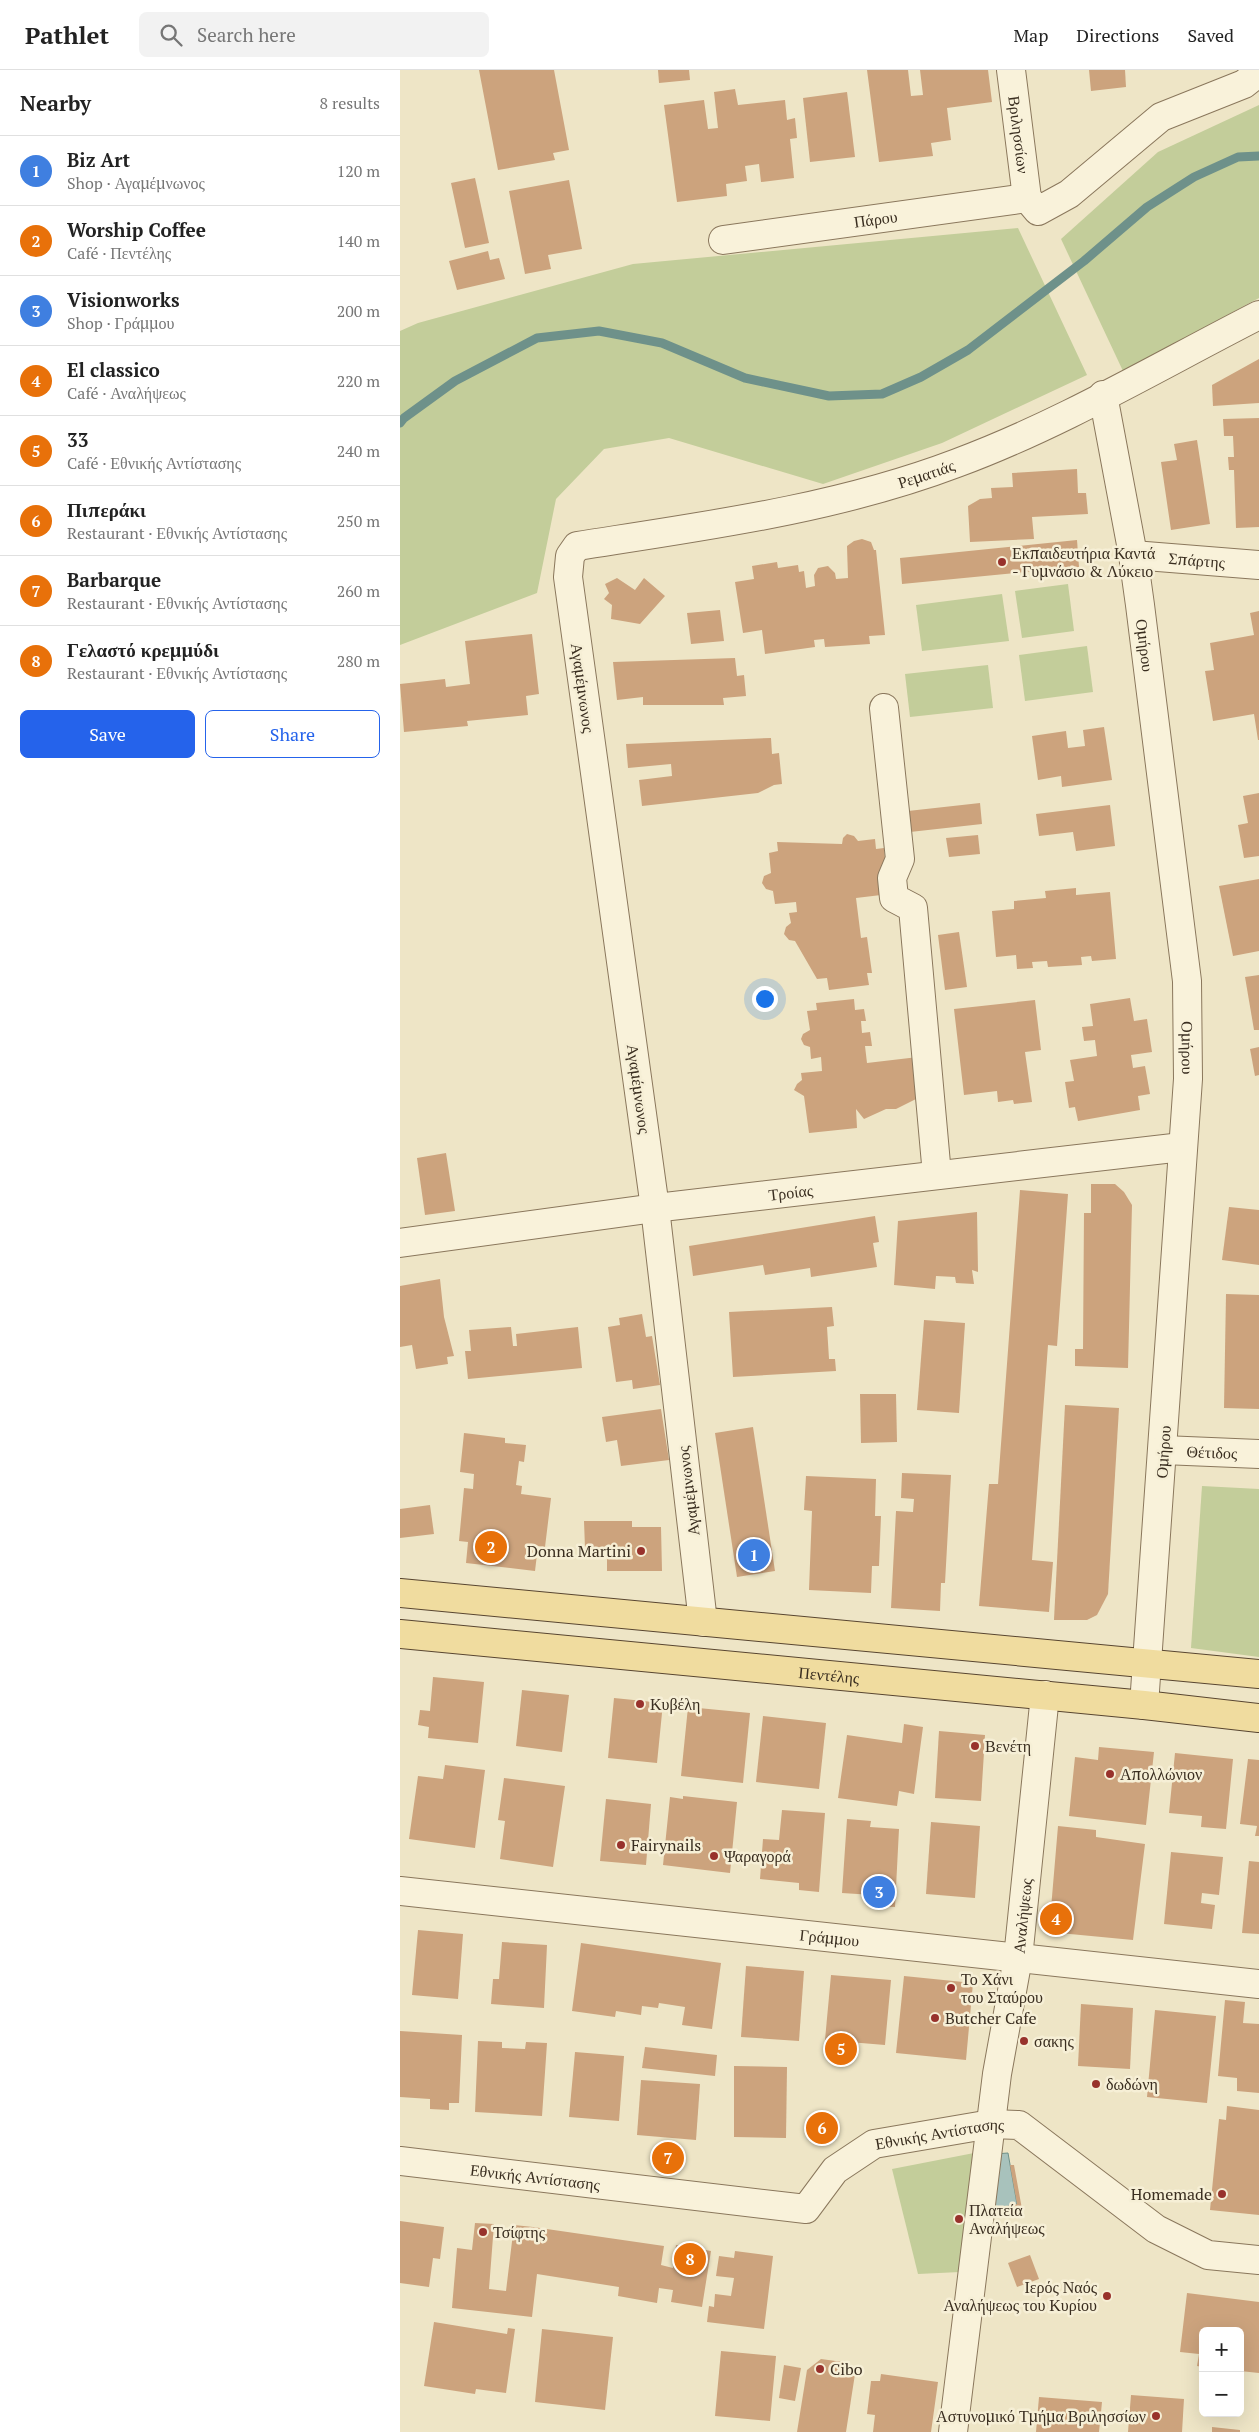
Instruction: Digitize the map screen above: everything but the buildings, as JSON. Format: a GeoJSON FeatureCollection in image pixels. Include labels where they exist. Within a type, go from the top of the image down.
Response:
{"type":"FeatureCollection","features":[{"type":"Feature","properties":{"kind":"main road"},"geometry":{"type":"LineString","coordinates":[[400,1593],[1259,1674]]}},
{"type":"Feature","properties":{"kind":"main road","name":"Πεντέλης"},"geometry":{"type":"LineString","coordinates":[[400,1634],[1144,1705],[1259,1718]]}},
{"type":"Feature","properties":{"kind":"street","name":"Βριλησσίων"},"geometry":{"type":"LineString","coordinates":[[1011,70],[1027,198]]}},
{"type":"Feature","properties":{"kind":"street"},"geometry":{"type":"LineString","coordinates":[[1027,198],[1038,211],[1069,194],[1161,117],[1244,84],[1259,72]]}},
{"type":"Feature","properties":{"kind":"street","name":"Πάρου"},"geometry":{"type":"LineString","coordinates":[[723,240],[1027,198]]}},
{"type":"Feature","properties":{"kind":"street","name":"Ρεματιάς"},"geometry":{"type":"LineString","coordinates":[[570,556],[577,546],[710,525],[840,499],[959,462],[1103,395],[1259,315]]}},
{"type":"Feature","properties":{"kind":"street","name":"Ομήρου"},"geometry":{"type":"LineString","coordinates":[[1103,395],[1134,555],[1186,982],[1188,1080],[1144,1705]]}},
{"type":"Feature","properties":{"kind":"street","name":"Σπάρτης"},"geometry":{"type":"LineString","coordinates":[[1134,555],[1259,565]]}},
{"type":"Feature","properties":{"kind":"street","name":"Αγαμέμνωνος"},"geometry":{"type":"LineString","coordinates":[[570,556],[568,577],[655,1208],[703,1622]]}},
{"type":"Feature","properties":{"kind":"street"},"geometry":{"type":"LineString","coordinates":[[884,708],[900,860],[892,878],[894,898],[913,908],[937,1175]]}},
{"type":"Feature","properties":{"kind":"street","name":"Τροίας"},"geometry":{"type":"LineString","coordinates":[[400,1243],[655,1208],[1182,1147]]}},
{"type":"Feature","properties":{"kind":"street","name":"Θέτιδος"},"geometry":{"type":"LineString","coordinates":[[1163,1450],[1259,1454]]}},
{"type":"Feature","properties":{"kind":"street","name":"Αναλήψεως"},"geometry":{"type":"LineString","coordinates":[[952,2432],[996,2074],[1018,1958],[1045,1696]]}},
{"type":"Feature","properties":{"kind":"street","name":"Γράμμου"},"geometry":{"type":"LineString","coordinates":[[400,1891],[1259,1984]]}},
{"type":"Feature","properties":{"kind":"street","name":"Εθνικής Αντίστασης"},"geometry":{"type":"LineString","coordinates":[[400,2161],[806,2209],[835,2170],[874,2144],[991,2124],[1019,2125],[1156,2229],[1208,2255],[1259,2260]]}},
{"type":"Feature","properties":{"kind":"green space"},"geometry":{"type":"Polygon","coordinates":[[[1259,105],[1259,298],[1123,371],[1061,239],[1158,152],[1259,105]]]}},
{"type":"Feature","properties":{"kind":"green space"},"geometry":{"type":"Polygon","coordinates":[[[1018,228],[1087,375],[942,443],[823,484],[669,438],[604,449],[556,499],[537,593],[400,645],[400,331],[418,323],[633,264],[1018,228]]]}},
{"type":"Feature","properties":{"kind":"green space"},"geometry":{"type":"Polygon","coordinates":[[[1068,584],[1074,631],[1022,638],[1015,591],[1068,584]]]}},
{"type":"Feature","properties":{"kind":"green space"},"geometry":{"type":"Polygon","coordinates":[[[1002,594],[1009,641],[922,651],[916,605],[1002,594]]]}},
{"type":"Feature","properties":{"kind":"green space"},"geometry":{"type":"Polygon","coordinates":[[[1087,646],[1093,692],[1025,701],[1019,655],[1087,646]]]}},
{"type":"Feature","properties":{"kind":"green space"},"geometry":{"type":"Polygon","coordinates":[[[988,665],[993,708],[910,717],[905,674],[988,665]]]}},
{"type":"Feature","properties":{"kind":"green space"},"geometry":{"type":"Polygon","coordinates":[[[1202,1486],[1259,1489],[1259,1657],[1191,1648],[1202,1486]]]}},
{"type":"Feature","properties":{"kind":"green space"},"geometry":{"type":"Polygon","coordinates":[[[974,2153],[960,2272],[918,2274],[892,2169],[974,2153]]]}},
{"type":"Feature","properties":{"kind":"water"},"geometry":{"type":"Polygon","coordinates":[[[1008,2153],[1017,2204],[988,2210],[994,2154],[1008,2153]]]}},
{"type":"Feature","properties":{"kind":"waterway"},"geometry":{"type":"LineString","coordinates":[[400,423],[404,418],[455,381],[537,338],[599,331],[662,343],[745,378],[829,396],[882,394],[921,377],[968,350],[1084,261],[1147,207],[1194,177],[1238,157],[1259,156]]}},
{"type":"Feature","properties":{"kind":"place","name":"Εκπαιδευτήρια Καντά - Γυμνάσιο & Λύκειο"},"geometry":{"type":"Point","coordinates":[1002,562]}},
{"type":"Feature","properties":{"kind":"place","name":"Worship Coffee"},"geometry":{"type":"Point","coordinates":[491,1547]}},
{"type":"Feature","properties":{"kind":"place","name":"Donna Martini"},"geometry":{"type":"Point","coordinates":[641,1551]}},
{"type":"Feature","properties":{"kind":"place","name":"Biz Art"},"geometry":{"type":"Point","coordinates":[754,1555]}},
{"type":"Feature","properties":{"kind":"place","name":"Κυβέλη"},"geometry":{"type":"Point","coordinates":[640,1704]}},
{"type":"Feature","properties":{"kind":"place","name":"Βενέτη"},"geometry":{"type":"Point","coordinates":[975,1746]}},
{"type":"Feature","properties":{"kind":"place","name":"Απολλώνιον"},"geometry":{"type":"Point","coordinates":[1110,1774]}},
{"type":"Feature","properties":{"kind":"place","name":"Fairynails"},"geometry":{"type":"Point","coordinates":[621,1845]}},
{"type":"Feature","properties":{"kind":"place","name":"Ψαραγορά"},"geometry":{"type":"Point","coordinates":[714,1856]}},
{"type":"Feature","properties":{"kind":"place","name":"Visionworks"},"geometry":{"type":"Point","coordinates":[879,1892]}},
{"type":"Feature","properties":{"kind":"place","name":"El classico"},"geometry":{"type":"Point","coordinates":[1056,1919]}},
{"type":"Feature","properties":{"kind":"place","name":"Το Χάνι του Σταύρου"},"geometry":{"type":"Point","coordinates":[951,1988]}},
{"type":"Feature","properties":{"kind":"place","name":"Butcher Cafe"},"geometry":{"type":"Point","coordinates":[935,2018]}},
{"type":"Feature","properties":{"kind":"place","name":"σακης"},"geometry":{"type":"Point","coordinates":[1024,2041]}},
{"type":"Feature","properties":{"kind":"place","name":"33"},"geometry":{"type":"Point","coordinates":[841,2049]}},
{"type":"Feature","properties":{"kind":"place","name":"δωδώνη"},"geometry":{"type":"Point","coordinates":[1096,2084]}},
{"type":"Feature","properties":{"kind":"place","name":"Πιπεράκι"},"geometry":{"type":"Point","coordinates":[822,2128]}},
{"type":"Feature","properties":{"kind":"place","name":"Barbarque"},"geometry":{"type":"Point","coordinates":[668,2158]}},
{"type":"Feature","properties":{"kind":"place","name":"Homemade"},"geometry":{"type":"Point","coordinates":[1222,2194]}},
{"type":"Feature","properties":{"kind":"place","name":"Πλατεία Αναλήψεως"},"geometry":{"type":"Point","coordinates":[959,2219]}},
{"type":"Feature","properties":{"kind":"place","name":"Τσίφτης"},"geometry":{"type":"Point","coordinates":[483,2232]}},
{"type":"Feature","properties":{"kind":"place","name":"Γελαστό κρεμμύδι"},"geometry":{"type":"Point","coordinates":[690,2259]}},
{"type":"Feature","properties":{"kind":"place","name":"Ιερός Ναός Αναλήψεως του Κυρίου"},"geometry":{"type":"Point","coordinates":[1107,2296]}},
{"type":"Feature","properties":{"kind":"place","name":"Cibo"},"geometry":{"type":"Point","coordinates":[820,2369]}},
{"type":"Feature","properties":{"kind":"place","name":"Αστυνομικό Τμήμα Βριλησσίων"},"geometry":{"type":"Point","coordinates":[1156,2416]}}]}
